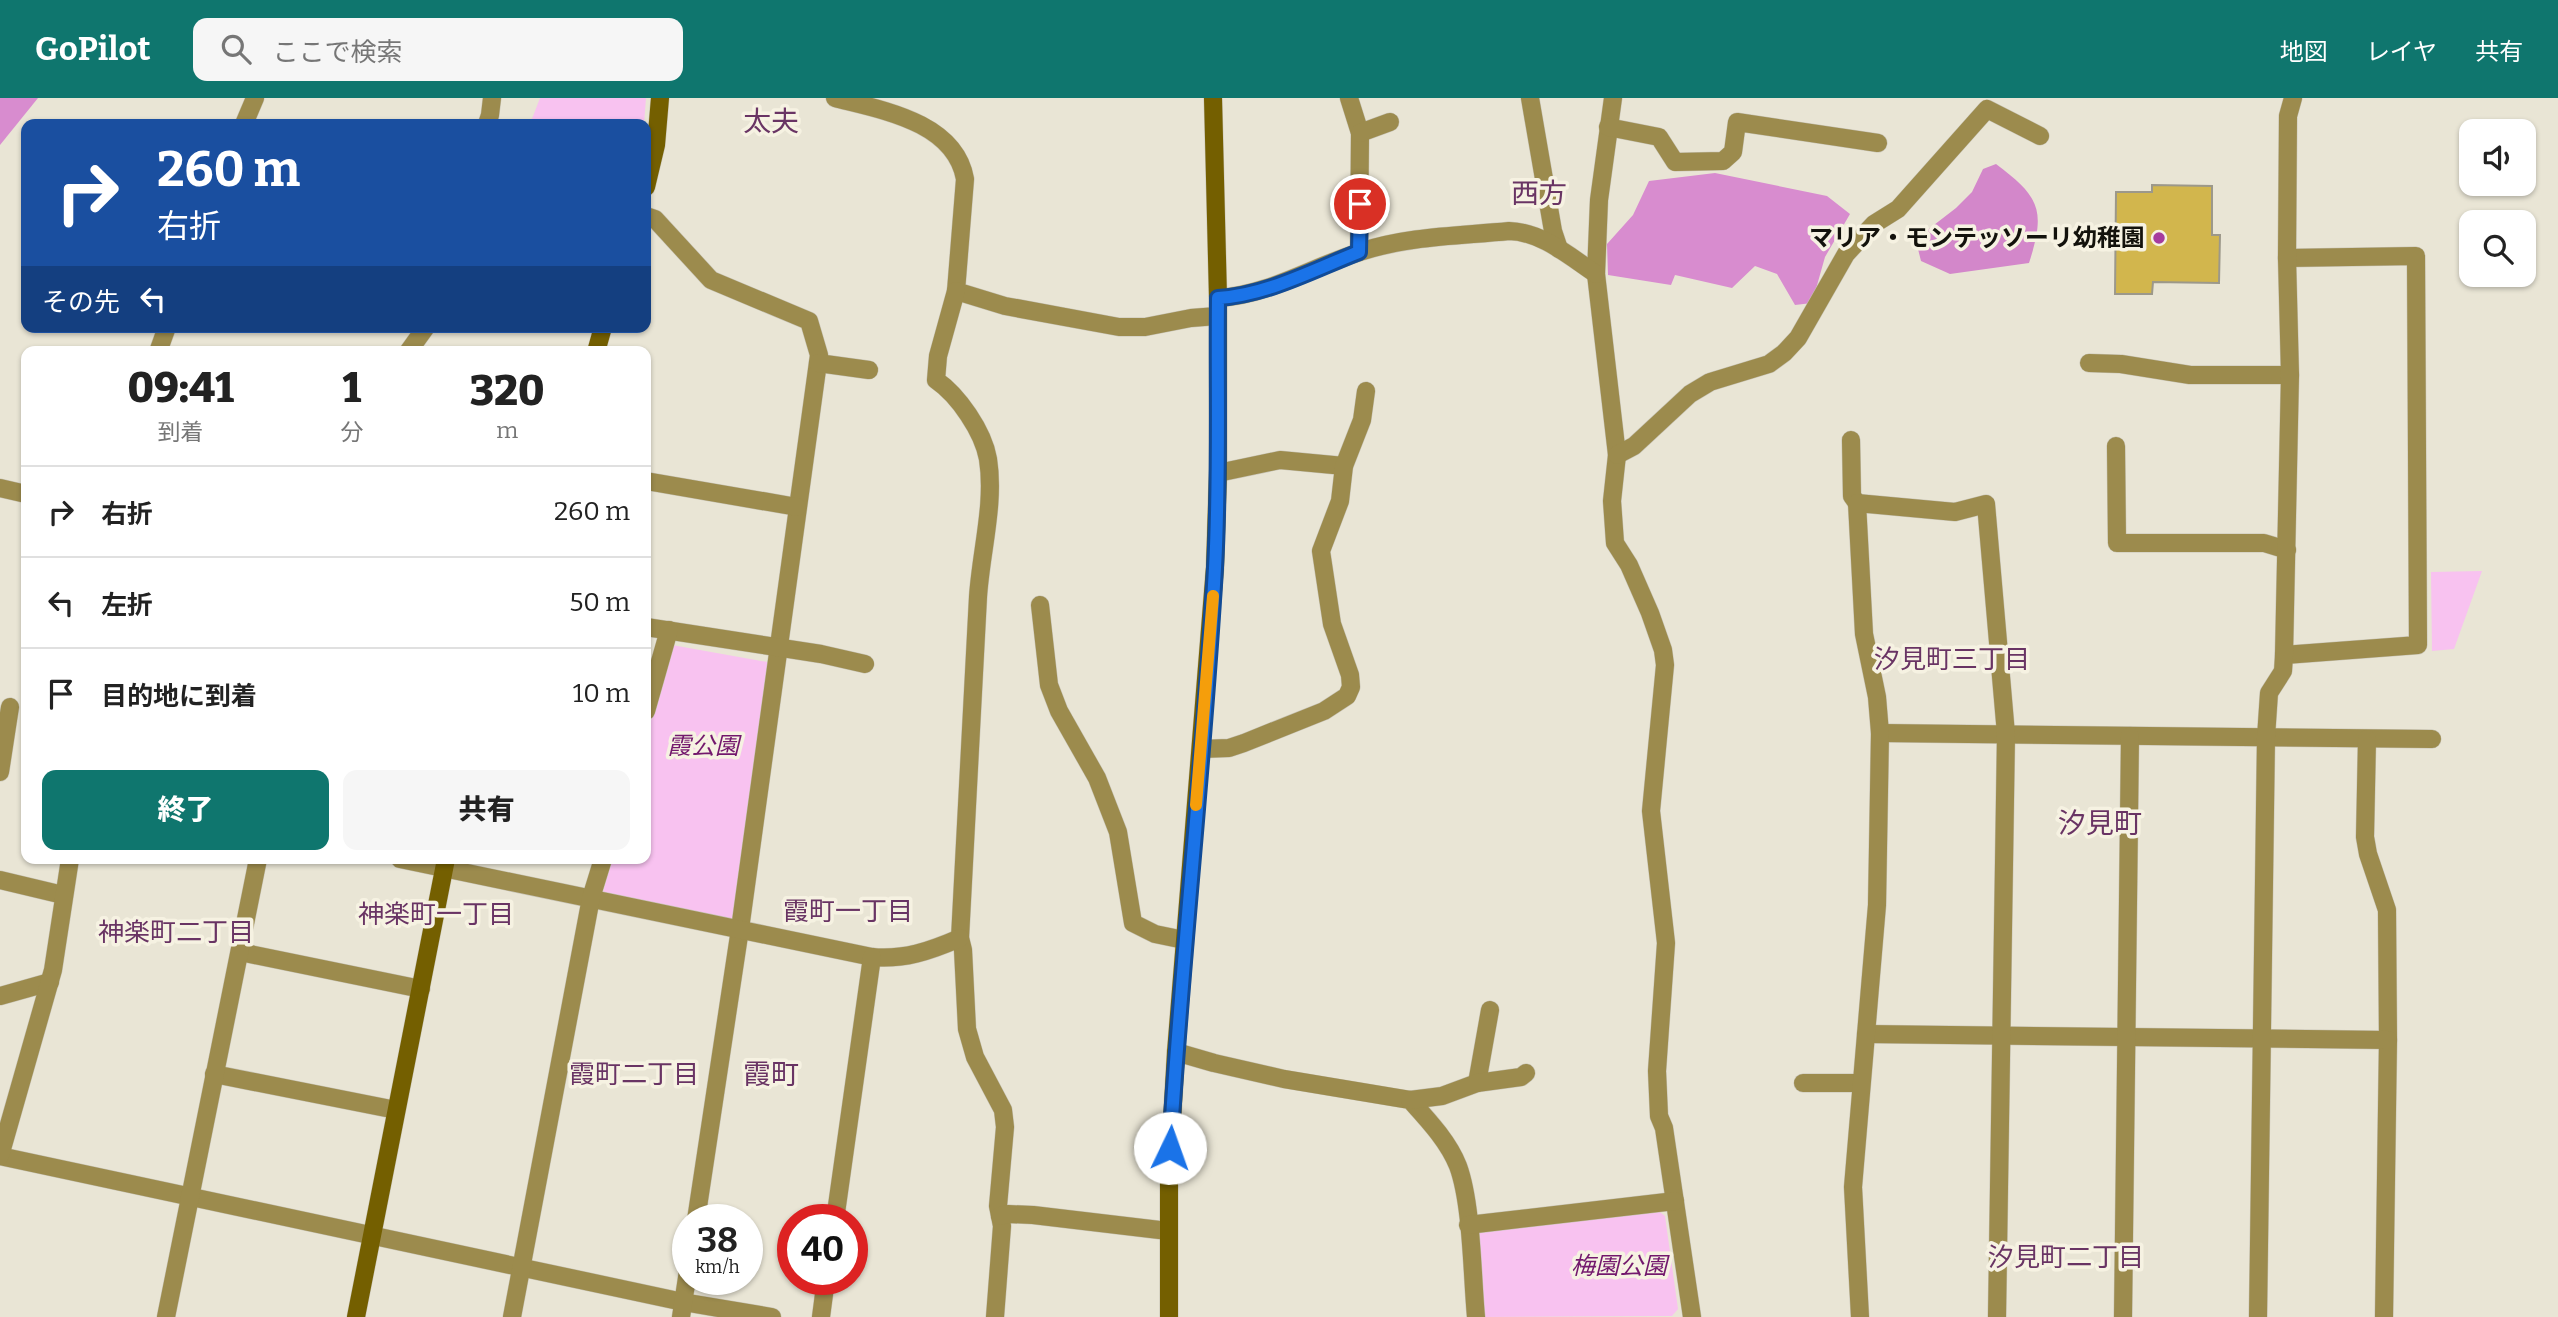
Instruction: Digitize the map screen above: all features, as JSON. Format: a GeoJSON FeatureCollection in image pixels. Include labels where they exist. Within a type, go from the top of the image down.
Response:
{"type":"FeatureCollection","features":[{"type":"Feature","properties":{"kind":"street"},"geometry":{"type":"LineString","coordinates":[[246,119],[255,98]]}},
{"type":"Feature","properties":{"kind":"street"},"geometry":{"type":"LineString","coordinates":[[489,119],[492,98]]}},
{"type":"Feature","properties":{"kind":"street"},"geometry":{"type":"LineString","coordinates":[[651,166],[656,145],[660,98]]}},
{"type":"Feature","properties":{"kind":"street"},"geometry":{"type":"LineString","coordinates":[[835,98],[915,121],[932,132],[961,162],[965,179],[956,291],[938,356],[936,380],[960,401],[988,456],[988,514],[979,587],[960,938],[969,1037],[975,1057],[1003,1110],[1005,1127],[998,1206],[1003,1226],[995,1317]]}},
{"type":"Feature","properties":{"kind":"street"},"geometry":{"type":"LineString","coordinates":[[1169,1317],[1169,1172],[1176,1052],[1215,567],[1218,298],[1213,98]]}},
{"type":"Feature","properties":{"kind":"street"},"geometry":{"type":"LineString","coordinates":[[1349,98],[1360,133],[1359,252]]}},
{"type":"Feature","properties":{"kind":"street"},"geometry":{"type":"LineString","coordinates":[[1530,98],[1553,230],[1559,249]]}},
{"type":"Feature","properties":{"kind":"street"},"geometry":{"type":"LineString","coordinates":[[1612,98],[1599,200],[1596,274],[1617,455],[1612,501],[1615,543],[1629,565],[1650,613],[1663,650],[1665,665],[1651,811],[1666,943],[1657,1071],[1659,1116],[1664,1128],[1692,1317]]}},
{"type":"Feature","properties":{"kind":"street"},"geometry":{"type":"LineString","coordinates":[[2258,1317],[2266,737],[2269,693],[2284,671],[2290,375],[2288,116],[2293,98]]}},
{"type":"Feature","properties":{"kind":"street"},"geometry":{"type":"LineString","coordinates":[[1617,455],[1634,446],[1690,394],[1710,382],[1769,364],[1784,354],[1798,338],[1846,254],[1874,224],[1898,209],[1987,108],[2040,136]]}},
{"type":"Feature","properties":{"kind":"street"},"geometry":{"type":"LineString","coordinates":[[1360,133],[1390,121]]}},
{"type":"Feature","properties":{"kind":"street"},"geometry":{"type":"LineString","coordinates":[[1608,127],[1659,137],[1675,162],[1723,161],[1733,152],[1737,122],[1878,143]]}},
{"type":"Feature","properties":{"kind":"street"},"geometry":{"type":"LineString","coordinates":[[651,218],[711,280],[810,321],[819,355],[740,929],[698,1204]]}},
{"type":"Feature","properties":{"kind":"street"},"geometry":{"type":"LineString","coordinates":[[1218,298],[1240,297],[1266,289],[1359,252],[1400,240],[1508,231],[1523,231],[1536,236],[1596,274]]}},
{"type":"Feature","properties":{"kind":"street"},"geometry":{"type":"LineString","coordinates":[[2284,655],[2418,645],[2416,256],[2287,258]]}},
{"type":"Feature","properties":{"kind":"street"},"geometry":{"type":"LineString","coordinates":[[956,291],[1004,306],[1119,327],[1145,327],[1191,317],[1217,316]]}},
{"type":"Feature","properties":{"kind":"street"},"geometry":{"type":"LineString","coordinates":[[818,363],[869,370]]}},
{"type":"Feature","properties":{"kind":"street"},"geometry":{"type":"LineString","coordinates":[[2090,363],[2121,364],[2190,375],[2290,375]]}},
{"type":"Feature","properties":{"kind":"street"},"geometry":{"type":"LineString","coordinates":[[1200,749],[1229,748],[1244,743],[1324,711],[1347,696],[1351,687],[1350,675],[1332,624],[1321,551],[1340,501],[1344,466],[1362,420],[1366,391]]}},
{"type":"Feature","properties":{"kind":"street"},"geometry":{"type":"LineString","coordinates":[[1851,440],[1852,496],[1857,503],[1864,634],[1877,697],[1880,733],[1877,909],[1853,1187],[1860,1317]]}},
{"type":"Feature","properties":{"kind":"street"},"geometry":{"type":"LineString","coordinates":[[2116,446],[2117,543],[2264,544],[2287,550]]}},
{"type":"Feature","properties":{"kind":"street"},"geometry":{"type":"LineString","coordinates":[[1218,473],[1280,460],[1344,466]]}},
{"type":"Feature","properties":{"kind":"street"},"geometry":{"type":"LineString","coordinates":[[651,482],[797,507]]}},
{"type":"Feature","properties":{"kind":"street"},"geometry":{"type":"LineString","coordinates":[[0,488],[21,493]]}},
{"type":"Feature","properties":{"kind":"street"},"geometry":{"type":"LineString","coordinates":[[1857,503],[1955,512],[1986,504],[2006,734],[1997,1317]]}},
{"type":"Feature","properties":{"kind":"street"},"geometry":{"type":"LineString","coordinates":[[1040,605],[1049,685],[1059,711],[1097,778],[1118,832],[1133,923],[1155,934],[1184,940]]}},
{"type":"Feature","properties":{"kind":"street"},"geometry":{"type":"LineString","coordinates":[[651,628],[821,654],[865,664]]}},
{"type":"Feature","properties":{"kind":"street"},"geometry":{"type":"LineString","coordinates":[[651,693],[669,630]]}},
{"type":"Feature","properties":{"kind":"street"},"geometry":{"type":"LineString","coordinates":[[0,772],[12,708]]}},
{"type":"Feature","properties":{"kind":"street"},"geometry":{"type":"LineString","coordinates":[[1880,733],[2432,738]]}},
{"type":"Feature","properties":{"kind":"street"},"geometry":{"type":"LineString","coordinates":[[2123,1317],[2130,736]]}},
{"type":"Feature","properties":{"kind":"street"},"geometry":{"type":"LineString","coordinates":[[2367,738],[2365,837],[2387,910],[2384,1317]]}},
{"type":"Feature","properties":{"kind":"street"},"geometry":{"type":"LineString","coordinates":[[68,864],[50,982],[0,1156],[522,1267],[682,1310],[772,1317]]}},
{"type":"Feature","properties":{"kind":"street"},"geometry":{"type":"LineString","coordinates":[[166,1317],[257,864]]}},
{"type":"Feature","properties":{"kind":"street"},"geometry":{"type":"LineString","coordinates":[[356,1317],[445,864],[591,898],[872,957],[911,957],[960,938]]}},
{"type":"Feature","properties":{"kind":"street"},"geometry":{"type":"LineString","coordinates":[[512,1317],[591,898],[601,864]]}},
{"type":"Feature","properties":{"kind":"street"},"geometry":{"type":"LineString","coordinates":[[0,880],[63,895]]}},
{"type":"Feature","properties":{"kind":"street"},"geometry":{"type":"LineString","coordinates":[[240,952],[421,989]]}},
{"type":"Feature","properties":{"kind":"street"},"geometry":{"type":"LineString","coordinates":[[837,1204],[872,957]]}},
{"type":"Feature","properties":{"kind":"street"},"geometry":{"type":"LineString","coordinates":[[0,996],[50,982]]}},
{"type":"Feature","properties":{"kind":"street"},"geometry":{"type":"LineString","coordinates":[[1477,1083],[1490,1010]]}},
{"type":"Feature","properties":{"kind":"street"},"geometry":{"type":"LineString","coordinates":[[1866,1034],[2388,1040]]}},
{"type":"Feature","properties":{"kind":"street"},"geometry":{"type":"LineString","coordinates":[[1176,1052],[1284,1079],[1410,1100],[1442,1096],[1477,1083],[1521,1077],[1526,1073]]}},
{"type":"Feature","properties":{"kind":"street"},"geometry":{"type":"LineString","coordinates":[[214,1074],[396,1110]]}},
{"type":"Feature","properties":{"kind":"street"},"geometry":{"type":"LineString","coordinates":[[1803,1083],[1861,1083]]}},
{"type":"Feature","properties":{"kind":"street"},"geometry":{"type":"LineString","coordinates":[[1410,1100],[1437,1132],[1457,1165],[1463,1185],[1476,1317]]}},
{"type":"Feature","properties":{"kind":"street"},"geometry":{"type":"LineString","coordinates":[[1468,1225],[1675,1201]]}},
{"type":"Feature","properties":{"kind":"street"},"geometry":{"type":"LineString","coordinates":[[1000,1216],[1033,1215],[1168,1231]]}},
{"type":"Feature","properties":{"kind":"street"},"geometry":{"type":"LineString","coordinates":[[821,1317],[824,1295]]}},
{"type":"Feature","properties":{"kind":"green space"},"geometry":{"type":"Polygon","coordinates":[[[540,98],[646,98],[644,119],[532,119],[540,98]]]}},
{"type":"Feature","properties":{"kind":"green space"},"geometry":{"type":"Polygon","coordinates":[[[2482,571],[2454,649],[2432,651],[2431,572],[2482,571]]]}},
{"type":"Feature","properties":{"kind":"green space","name":"霞公園"},"geometry":{"type":"Polygon","coordinates":[[[672,645],[773,663],[734,922],[601,899],[611,864],[651,864],[651,721],[672,645]]]}},
{"type":"Feature","properties":{"kind":"green space","name":"梅園公園"},"geometry":{"type":"Polygon","coordinates":[[[1657,1210],[1665,1216],[1678,1309],[1672,1316],[1482,1317],[1476,1237],[1481,1230],[1657,1210]]]}},
{"type":"Feature","properties":{"kind":"shaded area"},"geometry":{"type":"Polygon","coordinates":[[[0,98],[38,98],[21,119],[0,145],[0,98]]]}},
{"type":"Feature","properties":{"kind":"shaded area"},"geometry":{"type":"Polygon","coordinates":[[[1996,164],[2022,186],[2035,206],[2037,230],[2029,263],[1950,274],[1921,261],[1918,249],[1921,235],[1972,192],[1983,169],[1996,164]]]}},
{"type":"Feature","properties":{"kind":"shaded area"},"geometry":{"type":"Polygon","coordinates":[[[1715,173],[1827,196],[1850,214],[1825,257],[1812,303],[1795,305],[1777,274],[1755,266],[1732,288],[1675,275],[1671,285],[1608,275],[1607,244],[1633,215],[1649,181],[1715,173]]]}},
{"type":"Feature","properties":{"kind":"building"},"geometry":{"type":"Polygon","coordinates":[[[2152,185],[2212,186],[2212,235],[2220,235],[2219,283],[2153,282],[2152,294],[2115,294],[2116,192],[2152,192],[2152,185]]]}},
{"type":"Feature","properties":{"kind":"slow traffic"},"geometry":{"type":"LineString","coordinates":[[1196,805],[1213,596]]}},
{"type":"Feature","properties":{"kind":"place","name":"マリア・モンテッソーリ幼稚園"},"geometry":{"type":"Point","coordinates":[2159,238]}},
{"type":"Feature","properties":{"kind":"district","name":"太夫"},"geometry":{"type":"Point","coordinates":[771,121]}},
{"type":"Feature","properties":{"kind":"district","name":"西方"},"geometry":{"type":"Point","coordinates":[1539,193]}},
{"type":"Feature","properties":{"kind":"district","name":"汐見町三丁目"},"geometry":{"type":"Point","coordinates":[1952,659]}},
{"type":"Feature","properties":{"kind":"district","name":"汐見町"},"geometry":{"type":"Point","coordinates":[2100,823]}},
{"type":"Feature","properties":{"kind":"district","name":"霞町一丁目"},"geometry":{"type":"Point","coordinates":[848,911]}},
{"type":"Feature","properties":{"kind":"district","name":"神楽町一丁目"},"geometry":{"type":"Point","coordinates":[436,914]}},
{"type":"Feature","properties":{"kind":"district","name":"神楽町二丁目"},"geometry":{"type":"Point","coordinates":[176,932]}},
{"type":"Feature","properties":{"kind":"district","name":"霞町二丁目"},"geometry":{"type":"Point","coordinates":[634,1074]}},
{"type":"Feature","properties":{"kind":"district","name":"霞町"},"geometry":{"type":"Point","coordinates":[771,1074]}},
{"type":"Feature","properties":{"kind":"district","name":"汐見町二丁目"},"geometry":{"type":"Point","coordinates":[2066,1257]}},
{"type":"Feature","properties":{"kind":"route"},"geometry":{"type":"LineString","coordinates":[[1170,1148],[1215,567],[1218,298],[1240,297],[1266,289],[1359,252],[1360,204]]}}]}
